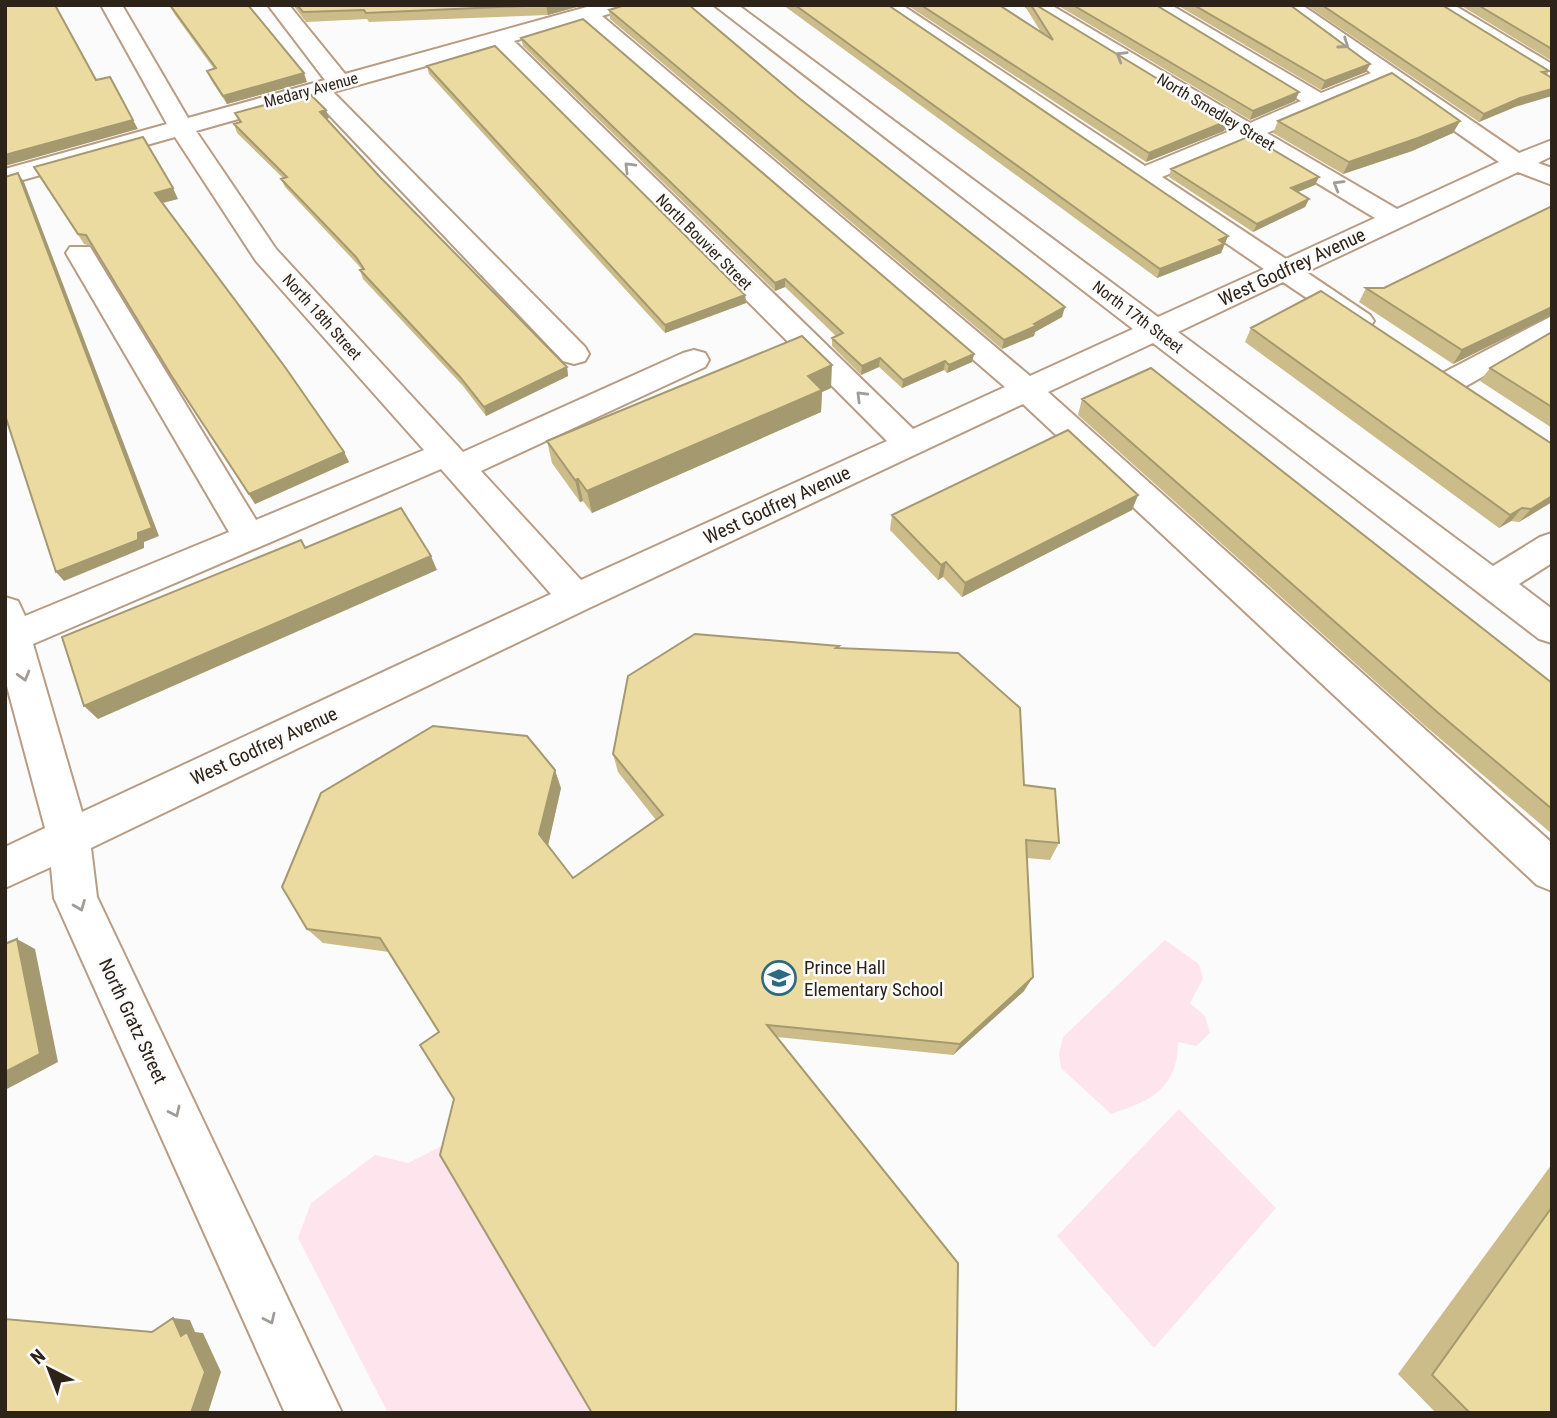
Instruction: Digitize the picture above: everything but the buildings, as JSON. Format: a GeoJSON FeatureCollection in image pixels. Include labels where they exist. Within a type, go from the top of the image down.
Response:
{"type":"FeatureCollection","features":[{"type":"Feature","properties":{"kind":"street","name":"North 18th Street"},"geometry":{"type":"LineString","coordinates":[[111,5],[180,126],[266,255],[576,597]]}},
{"type":"Feature","properties":{"kind":"street"},"geometry":{"type":"LineString","coordinates":[[278,5],[328,85],[574,354]]}},
{"type":"Feature","properties":{"kind":"street","name":"Medary Avenue"},"geometry":{"type":"LineString","coordinates":[[5,177],[616,5]]}},
{"type":"Feature","properties":{"kind":"street","name":"North 17th Street"},"geometry":{"type":"LineString","coordinates":[[724,5],[1552,629]]}},
{"type":"Feature","properties":{"kind":"street"},"geometry":{"type":"LineString","coordinates":[[887,5],[1384,337]]}},
{"type":"Feature","properties":{"kind":"street","name":"North Smedley Street"},"geometry":{"type":"LineString","coordinates":[[1035,5],[1397,220]]}},
{"type":"Feature","properties":{"kind":"street"},"geometry":{"type":"LineString","coordinates":[[1156,5],[1319,102]]}},
{"type":"Feature","properties":{"kind":"street"},"geometry":{"type":"LineString","coordinates":[[1288,5],[1517,163],[1552,177]]}},
{"type":"Feature","properties":{"kind":"street"},"geometry":{"type":"LineString","coordinates":[[1439,5],[1552,74]]}},
{"type":"Feature","properties":{"kind":"street"},"geometry":{"type":"LineString","coordinates":[[586,14],[1027,390],[1552,870]]}},
{"type":"Feature","properties":{"kind":"street","name":"North Bouvier Street"},"geometry":{"type":"LineString","coordinates":[[499,39],[909,444]]}},
{"type":"Feature","properties":{"kind":"street"},"geometry":{"type":"LineString","coordinates":[[1145,175],[1246,130],[1388,74]]}},
{"type":"Feature","properties":{"kind":"street","name":"West Godfrey Avenue"},"geometry":{"type":"LineString","coordinates":[[5,868],[576,597],[1552,147]]}},
{"type":"Feature","properties":{"kind":"street"},"geometry":{"type":"LineString","coordinates":[[80,253],[249,537]]}},
{"type":"Feature","properties":{"kind":"street"},"geometry":{"type":"LineString","coordinates":[[1451,382],[1552,325]]}},
{"type":"Feature","properties":{"kind":"street"},"geometry":{"type":"LineString","coordinates":[[9,624],[452,461],[694,360]]}},
{"type":"Feature","properties":{"kind":"street"},"geometry":{"type":"LineString","coordinates":[[1492,584],[1552,546]]}},
{"type":"Feature","properties":{"kind":"street","name":"North Gratz Street"},"geometry":{"type":"LineString","coordinates":[[9,624],[69,839],[76,898],[314,1413]]}},
{"type":"Feature","properties":{"kind":"shaded area"},"geometry":{"type":"Polygon","coordinates":[[[1165,940],[1199,964],[1203,979],[1190,1003],[1205,1016],[1210,1033],[1196,1046],[1178,1042],[1173,1071],[1160,1090],[1138,1104],[1111,1114],[1061,1068],[1059,1054],[1063,1037],[1165,940]]]}},
{"type":"Feature","properties":{"kind":"shaded area"},"geometry":{"type":"Polygon","coordinates":[[[1179,1109],[1276,1208],[1154,1348],[1057,1236],[1179,1109]]]}},
{"type":"Feature","properties":{"kind":"shaded area"},"geometry":{"type":"Polygon","coordinates":[[[458,1138],[600,1413],[388,1413],[298,1238],[311,1203],[375,1155],[408,1163],[458,1138]]]}},
{"type":"Feature","properties":{"kind":"place","name":"Prince Hall Elementary School"},"geometry":{"type":"Point","coordinates":[779,978]}}]}
